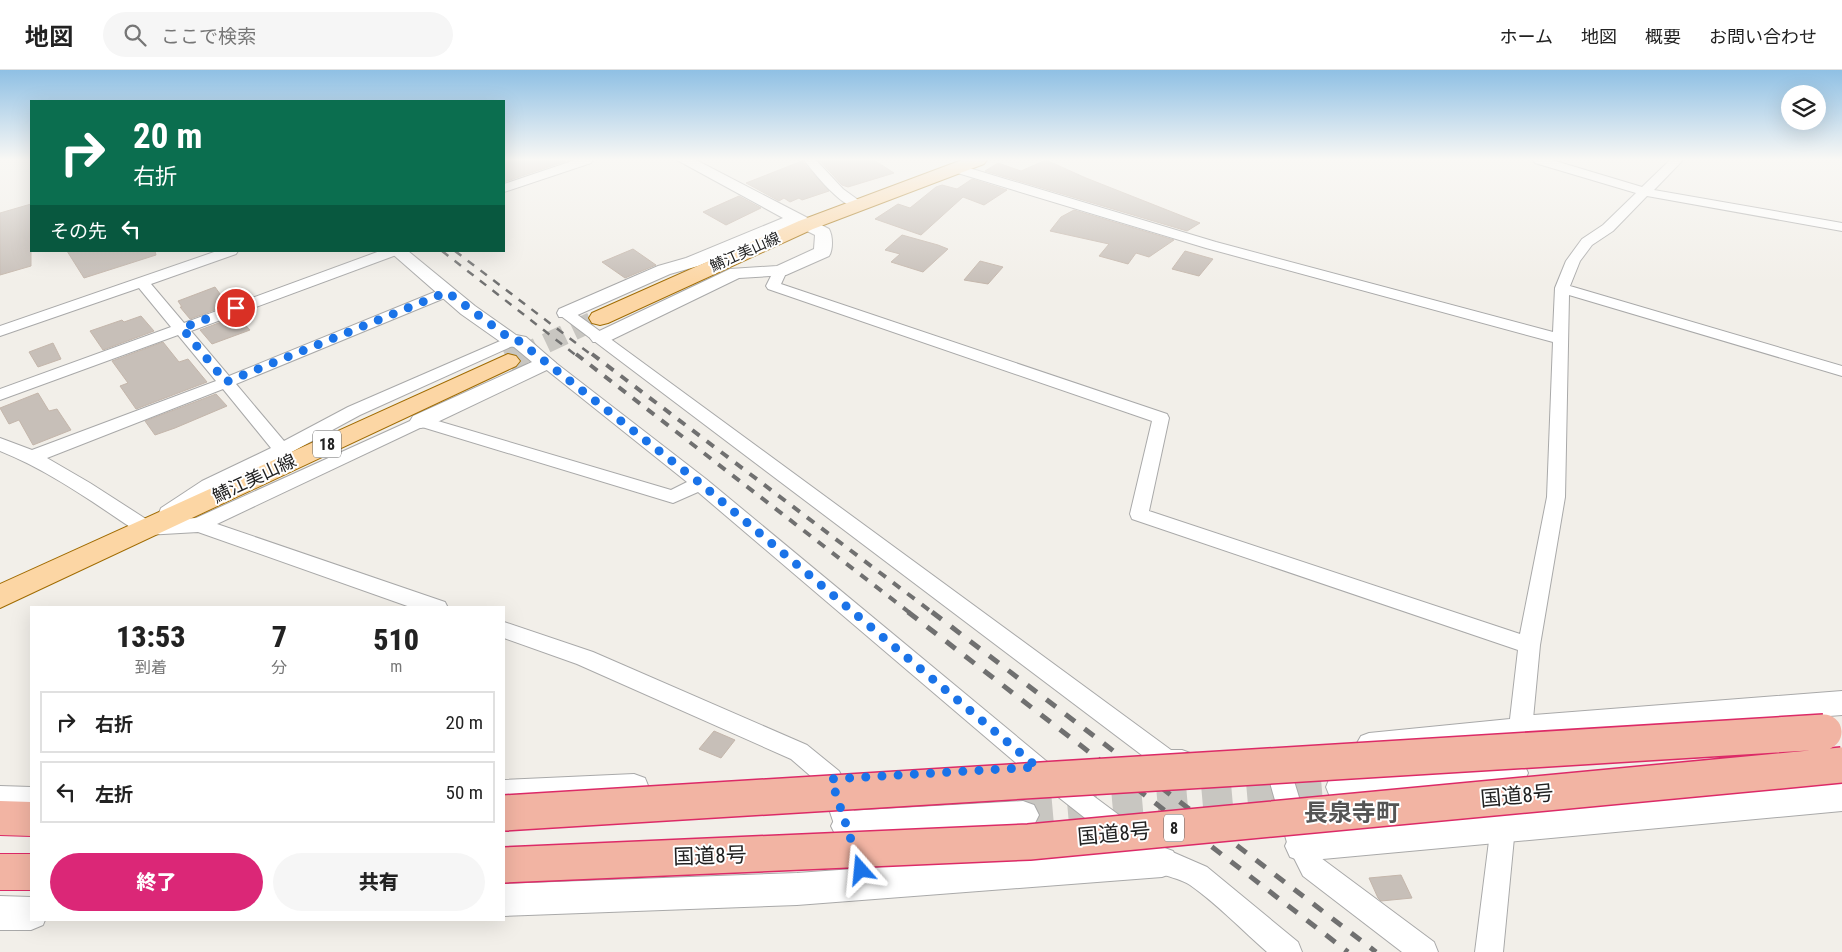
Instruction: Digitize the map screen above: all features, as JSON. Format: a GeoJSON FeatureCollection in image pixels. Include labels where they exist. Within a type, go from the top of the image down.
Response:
{"type":"FeatureCollection","features":[{"type":"Feature","properties":{"kind":"highway"},"geometry":{"type":"LineString","coordinates":[[505,813],[1833,731]]}},
{"type":"Feature","properties":{"kind":"highway","name":"国道8号"},"geometry":{"type":"LineString","coordinates":[[505,865],[1029,842],[1842,765]]}},
{"type":"Feature","properties":{"kind":"highway"},"geometry":{"type":"LineString","coordinates":[[0,818],[30,819]]}},
{"type":"Feature","properties":{"kind":"highway"},"geometry":{"type":"LineString","coordinates":[[0,872],[30,872]]}},
{"type":"Feature","properties":{"kind":"main road","name":"鯖江美山線"},"geometry":{"type":"LineString","coordinates":[[600,328],[801,222],[866,201]]}},
{"type":"Feature","properties":{"kind":"main road","name":"鯖江美山線"},"geometry":{"type":"LineString","coordinates":[[0,597],[510,351]]}},
{"type":"Feature","properties":{"kind":"street"},"geometry":{"type":"LineString","coordinates":[[600,328],[736,273],[780,271],[823,252],[823,233],[762,201]]}},
{"type":"Feature","properties":{"kind":"street"},"geometry":{"type":"LineString","coordinates":[[851,201],[856,205]]}},
{"type":"Feature","properties":{"kind":"street"},"geometry":{"type":"LineString","coordinates":[[1064,201],[1211,246],[1561,339]]}},
{"type":"Feature","properties":{"kind":"street"},"geometry":{"type":"LineString","coordinates":[[1489,952],[1503,826],[1521,728],[1529,645],[1556,497],[1562,288],[1573,262],[1587,242],[1608,228],[1636,201]]}},
{"type":"Feature","properties":{"kind":"street"},"geometry":{"type":"LineString","coordinates":[[1697,201],[1842,227]]}},
{"type":"Feature","properties":{"kind":"street"},"geometry":{"type":"LineString","coordinates":[[566,313],[664,270],[692,262],[801,222]]}},
{"type":"Feature","properties":{"kind":"street"},"geometry":{"type":"LineString","coordinates":[[0,331],[228,252]]}},
{"type":"Feature","properties":{"kind":"street"},"geometry":{"type":"LineString","coordinates":[[0,395],[392,252]]}},
{"type":"Feature","properties":{"kind":"street"},"geometry":{"type":"LineString","coordinates":[[396,252],[447,292],[510,351]]}},
{"type":"Feature","properties":{"kind":"street"},"geometry":{"type":"LineString","coordinates":[[780,271],[774,286],[1161,418],[1139,514],[1529,645]]}},
{"type":"Feature","properties":{"kind":"street"},"geometry":{"type":"LineString","coordinates":[[142,282],[282,450]]}},
{"type":"Feature","properties":{"kind":"street"},"geometry":{"type":"LineString","coordinates":[[1562,288],[1842,371]]}},
{"type":"Feature","properties":{"kind":"street"},"geometry":{"type":"LineString","coordinates":[[32,457],[226,382],[447,292]]}},
{"type":"Feature","properties":{"kind":"street"},"geometry":{"type":"LineString","coordinates":[[566,313],[600,328],[1167,761],[1274,753],[1521,728],[1842,702]]}},
{"type":"Feature","properties":{"kind":"street"},"geometry":{"type":"LineString","coordinates":[[146,528],[208,485],[282,450],[354,412],[510,351],[519,341],[700,483],[1037,767],[1162,862],[1198,876],[1288,952]]}},
{"type":"Feature","properties":{"kind":"street"},"geometry":{"type":"LineString","coordinates":[[0,444],[32,457],[84,487],[146,528],[199,525],[546,362]]}},
{"type":"Feature","properties":{"kind":"street"},"geometry":{"type":"LineString","coordinates":[[421,420],[673,497],[700,483]]}},
{"type":"Feature","properties":{"kind":"street"},"geometry":{"type":"LineString","coordinates":[[199,525],[432,606]]}},
{"type":"Feature","properties":{"kind":"street"},"geometry":{"type":"LineString","coordinates":[[505,630],[585,658],[799,752],[831,779],[866,884]]}},
{"type":"Feature","properties":{"kind":"street"},"geometry":{"type":"LineString","coordinates":[[1274,753],[1301,846],[1312,867],[1424,952]]}},
{"type":"Feature","properties":{"kind":"street"},"geometry":{"type":"LineString","coordinates":[[505,794],[831,779],[1037,767]]}},
{"type":"Feature","properties":{"kind":"street"},"geometry":{"type":"LineString","coordinates":[[1341,787],[1512,773]]}},
{"type":"Feature","properties":{"kind":"street"},"geometry":{"type":"LineString","coordinates":[[1301,846],[1503,826],[1842,797]]}},
{"type":"Feature","properties":{"kind":"street"},"geometry":{"type":"LineString","coordinates":[[0,800],[30,801]]}},
{"type":"Feature","properties":{"kind":"street"},"geometry":{"type":"LineString","coordinates":[[847,826],[1023,815]]}},
{"type":"Feature","properties":{"kind":"street"},"geometry":{"type":"LineString","coordinates":[[505,900],[797,889],[1162,862]]}},
{"type":"Feature","properties":{"kind":"street"},"geometry":{"type":"LineString","coordinates":[[0,913],[30,913]]}},
{"type":"Feature","properties":{"kind":"building"},"geometry":{"type":"Polygon","coordinates":[[[727,201],[748,201],[761,208],[726,225],[703,212],[727,201]]]}},
{"type":"Feature","properties":{"kind":"building"},"geometry":{"type":"Polygon","coordinates":[[[918,201],[958,201],[921,235],[875,219],[898,204],[910,208],[918,201]]]}},
{"type":"Feature","properties":{"kind":"building"},"geometry":{"type":"Polygon","coordinates":[[[974,201],[990,201],[984,205],[974,201]]]}},
{"type":"Feature","properties":{"kind":"building"},"geometry":{"type":"Polygon","coordinates":[[[1087,201],[1145,201],[1200,223],[1187,231],[1087,201]]]}},
{"type":"Feature","properties":{"kind":"building"},"geometry":{"type":"Polygon","coordinates":[[[30,204],[31,266],[0,275],[0,213],[30,204]]]}},
{"type":"Feature","properties":{"kind":"building"},"geometry":{"type":"Polygon","coordinates":[[[1074,210],[1174,240],[1149,257],[1136,253],[1128,264],[1099,256],[1109,244],[1050,231],[1061,217],[1074,210]]]}},
{"type":"Feature","properties":{"kind":"building"},"geometry":{"type":"Polygon","coordinates":[[[902,235],[948,249],[923,272],[891,262],[900,254],[885,250],[902,235]]]}},
{"type":"Feature","properties":{"kind":"building"},"geometry":{"type":"Polygon","coordinates":[[[633,249],[656,265],[625,278],[602,262],[633,249]]]}},
{"type":"Feature","properties":{"kind":"building"},"geometry":{"type":"Polygon","coordinates":[[[1185,251],[1213,259],[1199,276],[1172,269],[1185,251]]]}},
{"type":"Feature","properties":{"kind":"building"},"geometry":{"type":"Polygon","coordinates":[[[68,252],[155,252],[156,255],[84,278],[68,252]]]}},
{"type":"Feature","properties":{"kind":"building"},"geometry":{"type":"Polygon","coordinates":[[[980,261],[1003,267],[988,284],[964,280],[980,261]]]}},
{"type":"Feature","properties":{"kind":"building"},"geometry":{"type":"Polygon","coordinates":[[[215,287],[228,305],[190,319],[180,307],[182,307],[178,301],[215,287]]]}},
{"type":"Feature","properties":{"kind":"building"},"geometry":{"type":"Polygon","coordinates":[[[141,316],[154,331],[103,350],[90,331],[122,320],[124,322],[141,316]]]}},
{"type":"Feature","properties":{"kind":"building"},"geometry":{"type":"Polygon","coordinates":[[[237,316],[250,330],[212,344],[200,330],[237,316]]]}},
{"type":"Feature","properties":{"kind":"building"},"geometry":{"type":"Polygon","coordinates":[[[163,342],[179,362],[188,359],[207,382],[136,409],[120,386],[128,383],[112,361],[163,342]]]}},
{"type":"Feature","properties":{"kind":"building"},"geometry":{"type":"Polygon","coordinates":[[[53,343],[61,359],[38,367],[29,352],[53,343]]]}},
{"type":"Feature","properties":{"kind":"building"},"geometry":{"type":"Polygon","coordinates":[[[38,393],[49,411],[57,409],[71,430],[33,445],[19,420],[9,424],[0,408],[38,393]]]}},
{"type":"Feature","properties":{"kind":"building"},"geometry":{"type":"Polygon","coordinates":[[[216,394],[227,406],[175,428],[155,435],[145,421],[216,394]]]}},
{"type":"Feature","properties":{"kind":"building"},"geometry":{"type":"Polygon","coordinates":[[[714,731],[735,740],[721,758],[699,749],[714,731]]]}},
{"type":"Feature","properties":{"kind":"building"},"geometry":{"type":"Polygon","coordinates":[[[1401,875],[1412,898],[1381,901],[1369,878],[1401,875]]]}},
{"type":"Feature","properties":{"kind":"tunnel"},"geometry":{"type":"LineString","coordinates":[[519,356],[600,318]]}},
{"type":"Feature","properties":{"kind":"tunnel"},"geometry":{"type":"LineString","coordinates":[[508,361],[522,354]]}},
{"type":"Feature","properties":{"kind":"tunnel"},"geometry":{"type":"LineString","coordinates":[[1023,815],[1341,787]]}},
{"type":"Feature","properties":{"kind":"railway"},"geometry":{"type":"LineString","coordinates":[[443,252],[577,356]]}},
{"type":"Feature","properties":{"kind":"railway"},"geometry":{"type":"LineString","coordinates":[[456,252],[593,356]]}},
{"type":"Feature","properties":{"kind":"railway"},"geometry":{"type":"LineString","coordinates":[[576,354],[910,613]]}},
{"type":"Feature","properties":{"kind":"railway"},"geometry":{"type":"LineString","coordinates":[[592,354],[933,613]]}},
{"type":"Feature","properties":{"kind":"railway"},"geometry":{"type":"LineString","coordinates":[[908,612],[1348,952]]}},
{"type":"Feature","properties":{"kind":"railway"},"geometry":{"type":"LineString","coordinates":[[932,612],[1376,952]]}},
{"type":"Feature","properties":{"kind":"district","name":"長泉寺町"},"geometry":{"type":"Point","coordinates":[1352,813]}},
{"type":"Feature","properties":{"kind":"route"},"geometry":{"type":"LineString","coordinates":[[236,308],[182,328],[226,382],[447,292],[468,310],[512,340],[519,341],[700,483],[1037,767],[831,779],[861,870]]}}]}
